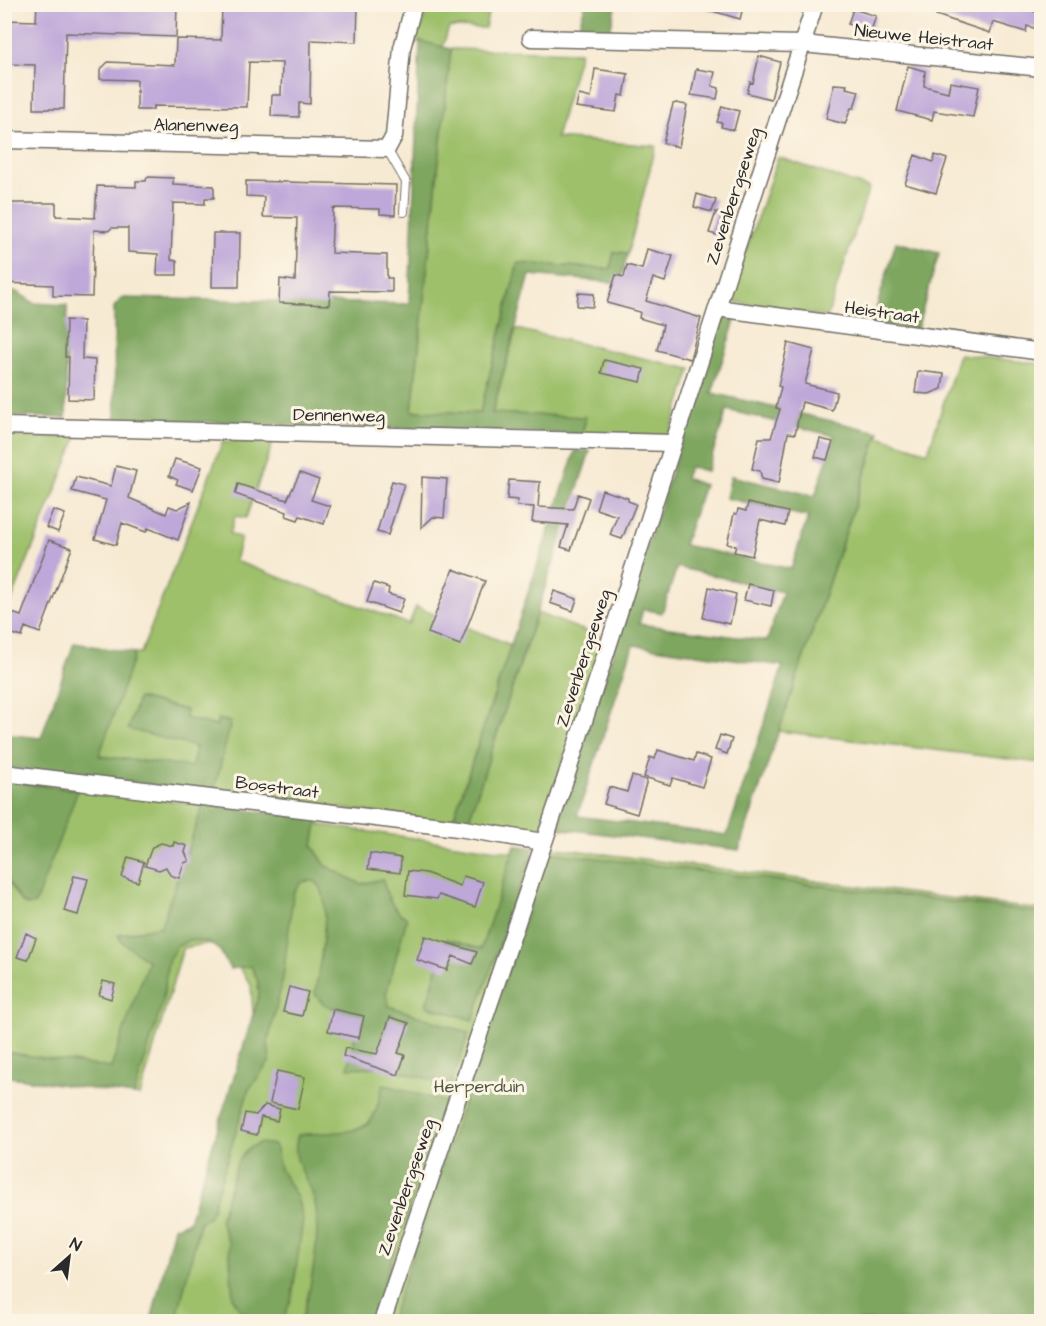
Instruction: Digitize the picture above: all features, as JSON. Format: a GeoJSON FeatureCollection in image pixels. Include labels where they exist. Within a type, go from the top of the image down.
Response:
{"type":"FeatureCollection","features":[{"type":"Feature","properties":{"kind":"street"},"geometry":{"type":"LineString","coordinates":[[387,149],[394,136],[402,48],[414,4]]}},
{"type":"Feature","properties":{"kind":"street","name":"Zevenbergseweg"},"geometry":{"type":"LineString","coordinates":[[382,1322],[543,842],[815,4]]}},
{"type":"Feature","properties":{"kind":"street","name":"Nieuwe Heistraat"},"geometry":{"type":"LineString","coordinates":[[531,38],[803,44],[1041,68]]}},
{"type":"Feature","properties":{"kind":"street","name":"Alanenweg"},"geometry":{"type":"LineString","coordinates":[[4,140],[387,149]]}},
{"type":"Feature","properties":{"kind":"street","name":"Heistraat"},"geometry":{"type":"LineString","coordinates":[[717,308],[1041,352]]}},
{"type":"Feature","properties":{"kind":"street","name":"Dennenweg"},"geometry":{"type":"LineString","coordinates":[[4,426],[673,443]]}},
{"type":"Feature","properties":{"kind":"street","name":"Bosstraat"},"geometry":{"type":"LineString","coordinates":[[4,773],[458,828],[543,842]]}},
{"type":"Feature","properties":{"kind":"lane"},"geometry":{"type":"LineString","coordinates":[[387,149],[406,182],[404,212]]}},
{"type":"Feature","properties":{"kind":"green space"},"geometry":{"type":"Polygon","coordinates":[[[427,5],[490,5],[485,28],[449,27],[442,49],[420,41],[411,45],[422,26],[427,5]]]}},
{"type":"Feature","properties":{"kind":"green space"},"geometry":{"type":"Polygon","coordinates":[[[585,5],[616,5],[610,31],[578,30],[585,5]]]}},
{"type":"Feature","properties":{"kind":"green space"},"geometry":{"type":"Polygon","coordinates":[[[420,41],[451,49],[412,411],[480,413],[518,263],[610,269],[614,252],[628,253],[620,283],[530,275],[492,413],[586,417],[582,434],[115,419],[114,307],[122,298],[409,304],[420,41]]]}},
{"type":"Feature","properties":{"kind":"green space"},"geometry":{"type":"Polygon","coordinates":[[[451,49],[580,52],[556,138],[656,146],[628,253],[614,252],[610,269],[518,263],[480,413],[412,411],[451,49]]]}},
{"type":"Feature","properties":{"kind":"green space"},"geometry":{"type":"Polygon","coordinates":[[[778,157],[869,188],[827,317],[729,301],[778,157]]]}},
{"type":"Feature","properties":{"kind":"green space"},"geometry":{"type":"Polygon","coordinates":[[[896,242],[939,253],[917,329],[872,323],[896,242]]]}},
{"type":"Feature","properties":{"kind":"green space"},"geometry":{"type":"Polygon","coordinates":[[[5,292],[17,292],[34,303],[67,305],[66,418],[5,416],[5,292]]]}},
{"type":"Feature","properties":{"kind":"green space"},"geometry":{"type":"Polygon","coordinates":[[[723,312],[737,314],[712,393],[879,432],[739,850],[556,828],[723,312]],[[727,410],[707,471],[689,467],[685,478],[704,485],[684,545],[791,569],[808,517],[726,498],[731,476],[815,496],[835,436],[727,410]],[[677,567],[662,613],[643,609],[639,624],[767,641],[783,592],[677,567]],[[633,645],[577,816],[727,835],[783,666],[633,645]]]}},
{"type":"Feature","properties":{"kind":"green space"},"geometry":{"type":"Polygon","coordinates":[[[516,329],[691,369],[669,437],[582,434],[585,422],[492,414],[516,329]]]}},
{"type":"Feature","properties":{"kind":"green space"},"geometry":{"type":"Polygon","coordinates":[[[959,354],[1041,364],[1041,763],[779,731],[878,436],[928,452],[959,354]]]}},
{"type":"Feature","properties":{"kind":"green space"},"geometry":{"type":"Polygon","coordinates":[[[5,436],[77,437],[5,617],[5,436]]]}},
{"type":"Feature","properties":{"kind":"green space"},"geometry":{"type":"Polygon","coordinates":[[[223,441],[273,442],[246,518],[235,516],[230,534],[241,538],[235,561],[409,624],[416,607],[511,645],[452,823],[214,792],[216,726],[184,718],[186,710],[139,698],[196,747],[192,767],[98,756],[135,653],[141,653],[223,441]]]}},
{"type":"Feature","properties":{"kind":"green space"},"geometry":{"type":"Polygon","coordinates":[[[575,451],[590,451],[467,825],[452,823],[575,451]]]}},
{"type":"Feature","properties":{"kind":"green space"},"geometry":{"type":"Polygon","coordinates":[[[537,613],[604,638],[539,834],[467,825],[537,613]]]}},
{"type":"Feature","properties":{"kind":"green space"},"geometry":{"type":"Polygon","coordinates":[[[74,643],[135,653],[99,756],[192,767],[196,747],[128,729],[138,698],[186,710],[185,718],[216,726],[218,719],[231,722],[214,792],[5,767],[5,734],[41,738],[74,643]]]}},
{"type":"Feature","properties":{"kind":"green space","name":"Herperduin"},"geometry":{"type":"Polygon","coordinates":[[[5,779],[203,805],[203,808],[546,857],[550,847],[1041,910],[1041,1321],[152,1321],[175,1228],[201,1213],[253,1014],[251,985],[222,941],[183,948],[140,1096],[5,1076],[5,779]]]}},
{"type":"Feature","properties":{"kind":"green space"},"geometry":{"type":"Polygon","coordinates":[[[5,781],[78,790],[35,904],[28,906],[21,902],[5,877],[5,781]]]}},
{"type":"Feature","properties":{"kind":"green space"},"geometry":{"type":"Polygon","coordinates":[[[203,805],[318,819],[313,846],[326,866],[361,884],[383,879],[390,902],[407,918],[386,994],[389,1006],[469,1033],[451,1085],[382,1067],[348,1068],[356,1031],[343,1012],[323,1004],[315,994],[325,905],[321,890],[314,881],[301,883],[293,894],[283,979],[268,1042],[270,1061],[249,1089],[210,1216],[200,1222],[176,1322],[151,1321],[174,1227],[188,1224],[259,996],[258,982],[251,966],[230,969],[219,949],[207,942],[189,940],[176,947],[168,961],[163,1001],[134,1095],[5,1076],[4,1052],[111,1068],[148,961],[121,941],[118,935],[161,926],[203,805]]]}},
{"type":"Feature","properties":{"kind":"green space"},"geometry":{"type":"Polygon","coordinates":[[[515,845],[534,848],[473,1020],[426,1006],[446,939],[481,949],[515,845]]]}},
{"type":"Feature","properties":{"kind":"green space"},"geometry":{"type":"Polygon","coordinates":[[[548,852],[1041,913],[1041,1321],[390,1322],[548,852]]]}},
{"type":"Feature","properties":{"kind":"green space"},"geometry":{"type":"Polygon","coordinates":[[[383,1084],[445,1102],[371,1321],[301,1321],[314,1265],[317,1221],[314,1198],[296,1154],[298,1135],[349,1131],[366,1125],[375,1112],[383,1084]]]}},
{"type":"Feature","properties":{"kind":"green space"},"geometry":{"type":"Polygon","coordinates":[[[259,1143],[275,1145],[280,1169],[297,1197],[303,1220],[292,1297],[283,1321],[247,1321],[233,1298],[229,1244],[220,1220],[237,1163],[246,1150],[259,1143]]]}},
{"type":"Feature","properties":{"kind":"building"},"geometry":{"type":"Polygon","coordinates":[[[37,4],[177,4],[176,37],[66,33],[64,109],[34,109],[35,65],[4,64],[4,20],[36,21],[37,4]]]}},
{"type":"Feature","properties":{"kind":"building"},"geometry":{"type":"Polygon","coordinates":[[[222,4],[358,4],[357,42],[311,40],[310,104],[299,103],[299,117],[271,116],[272,95],[281,95],[282,63],[249,62],[247,107],[153,106],[153,110],[137,110],[137,80],[100,79],[100,70],[108,62],[175,65],[176,39],[221,40],[222,4]]]}},
{"type":"Feature","properties":{"kind":"building"},"geometry":{"type":"Polygon","coordinates":[[[703,4],[744,4],[740,19],[702,8],[703,4]]]}},
{"type":"Feature","properties":{"kind":"building"},"geometry":{"type":"Polygon","coordinates":[[[939,4],[1020,4],[1033,8],[1032,11],[1041,14],[1037,29],[1027,26],[1026,32],[993,22],[990,33],[936,15],[939,4]]]}},
{"type":"Feature","properties":{"kind":"building"},"geometry":{"type":"Polygon","coordinates":[[[853,9],[876,16],[871,31],[848,24],[853,9]]]}},
{"type":"Feature","properties":{"kind":"building"},"geometry":{"type":"Polygon","coordinates":[[[759,56],[780,62],[771,99],[747,93],[750,82],[753,83],[759,56]]]}},
{"type":"Feature","properties":{"kind":"building"},"geometry":{"type":"Polygon","coordinates":[[[908,66],[925,71],[924,86],[948,92],[950,82],[979,87],[973,117],[934,111],[932,120],[897,111],[908,66]]]}},
{"type":"Feature","properties":{"kind":"building"},"geometry":{"type":"Polygon","coordinates":[[[595,69],[628,74],[624,96],[619,95],[616,112],[576,107],[579,95],[591,98],[595,69]]]}},
{"type":"Feature","properties":{"kind":"building"},"geometry":{"type":"Polygon","coordinates":[[[696,69],[715,72],[712,86],[719,88],[717,99],[691,95],[696,69]]]}},
{"type":"Feature","properties":{"kind":"building"},"geometry":{"type":"Polygon","coordinates":[[[834,84],[847,85],[846,88],[859,91],[854,108],[851,108],[845,124],[826,119],[834,84]]]}},
{"type":"Feature","properties":{"kind":"building"},"geometry":{"type":"Polygon","coordinates":[[[673,104],[687,105],[679,147],[663,143],[673,104]]]}},
{"type":"Feature","properties":{"kind":"building"},"geometry":{"type":"Polygon","coordinates":[[[722,106],[739,111],[734,130],[721,127],[722,123],[717,122],[722,106]]]}},
{"type":"Feature","properties":{"kind":"building"},"geometry":{"type":"Polygon","coordinates":[[[915,155],[933,162],[935,155],[947,159],[936,193],[905,184],[915,155]]]}},
{"type":"Feature","properties":{"kind":"building"},"geometry":{"type":"Polygon","coordinates":[[[147,177],[173,178],[173,184],[214,186],[214,198],[205,198],[205,204],[173,203],[171,260],[177,261],[177,275],[157,275],[158,254],[128,252],[128,228],[112,228],[108,231],[94,230],[92,297],[53,296],[53,285],[4,283],[4,203],[56,203],[56,216],[95,218],[97,186],[136,187],[136,181],[146,181],[147,177]]]}},
{"type":"Feature","properties":{"kind":"building"},"geometry":{"type":"Polygon","coordinates":[[[246,181],[396,185],[395,215],[380,214],[380,209],[333,208],[331,253],[387,255],[387,278],[392,278],[392,292],[330,291],[329,305],[279,303],[280,279],[295,281],[297,218],[263,217],[264,197],[246,196],[246,181]]]}},
{"type":"Feature","properties":{"kind":"building"},"geometry":{"type":"Polygon","coordinates":[[[697,194],[716,200],[712,212],[694,207],[697,194]]]}},
{"type":"Feature","properties":{"kind":"building"},"geometry":{"type":"Polygon","coordinates":[[[716,212],[731,216],[725,237],[709,233],[716,212]]]}},
{"type":"Feature","properties":{"kind":"building"},"geometry":{"type":"Polygon","coordinates":[[[213,233],[240,233],[239,287],[212,287],[213,233]]]}},
{"type":"Feature","properties":{"kind":"building"},"geometry":{"type":"Polygon","coordinates":[[[647,249],[673,256],[665,282],[653,278],[646,301],[701,318],[690,359],[657,350],[663,325],[639,318],[640,312],[607,303],[616,275],[624,277],[627,265],[642,269],[647,249]]]}},
{"type":"Feature","properties":{"kind":"building"},"geometry":{"type":"Polygon","coordinates":[[[578,293],[594,294],[593,307],[577,306],[578,293]]]}},
{"type":"Feature","properties":{"kind":"building"},"geometry":{"type":"Polygon","coordinates":[[[66,320],[83,321],[82,359],[95,360],[94,400],[68,399],[69,357],[65,357],[66,320]]]}},
{"type":"Feature","properties":{"kind":"building"},"geometry":{"type":"Polygon","coordinates":[[[788,343],[814,350],[805,384],[837,392],[832,410],[802,402],[795,434],[788,433],[779,483],[762,479],[760,471],[752,469],[759,438],[771,438],[780,409],[776,408],[781,387],[778,386],[788,343]]]}},
{"type":"Feature","properties":{"kind":"building"},"geometry":{"type":"Polygon","coordinates":[[[604,360],[644,369],[641,382],[601,373],[604,360]]]}},
{"type":"Feature","properties":{"kind":"building"},"geometry":{"type":"Polygon","coordinates":[[[918,371],[944,374],[942,389],[929,394],[915,393],[918,371]]]}},
{"type":"Feature","properties":{"kind":"building"},"geometry":{"type":"Polygon","coordinates":[[[820,439],[833,442],[827,460],[815,457],[820,439]]]}},
{"type":"Feature","properties":{"kind":"building"},"geometry":{"type":"Polygon","coordinates":[[[175,459],[202,467],[193,490],[176,484],[178,480],[169,476],[175,459]]]}},
{"type":"Feature","properties":{"kind":"building"},"geometry":{"type":"Polygon","coordinates":[[[116,466],[136,471],[129,498],[166,514],[169,506],[177,509],[191,502],[178,540],[148,528],[146,532],[122,523],[116,545],[95,539],[106,500],[72,491],[76,477],[111,486],[116,466]]]}},
{"type":"Feature","properties":{"kind":"building"},"geometry":{"type":"Polygon","coordinates":[[[300,473],[319,480],[311,500],[330,506],[324,524],[300,516],[298,520],[286,516],[287,512],[235,494],[238,484],[287,500],[300,473]]]}},
{"type":"Feature","properties":{"kind":"building"},"geometry":{"type":"Polygon","coordinates":[[[422,477],[447,479],[444,518],[433,517],[421,528],[422,477]]]}},
{"type":"Feature","properties":{"kind":"building"},"geometry":{"type":"Polygon","coordinates":[[[509,480],[540,482],[538,507],[573,509],[578,494],[589,498],[571,550],[561,547],[568,525],[532,522],[534,507],[517,506],[518,500],[507,499],[509,480]]]}},
{"type":"Feature","properties":{"kind":"building"},"geometry":{"type":"Polygon","coordinates":[[[392,481],[404,484],[388,535],[377,532],[392,481]]]}},
{"type":"Feature","properties":{"kind":"building"},"geometry":{"type":"Polygon","coordinates":[[[602,490],[628,498],[628,501],[636,504],[622,539],[610,535],[617,516],[596,509],[602,490]]]}},
{"type":"Feature","properties":{"kind":"building"},"geometry":{"type":"Polygon","coordinates":[[[748,503],[788,512],[785,526],[760,520],[752,556],[734,552],[736,546],[727,544],[734,514],[737,514],[738,509],[746,511],[748,503]]]}},
{"type":"Feature","properties":{"kind":"building"},"geometry":{"type":"Polygon","coordinates":[[[53,510],[65,514],[58,532],[46,527],[53,510]]]}},
{"type":"Feature","properties":{"kind":"building"},"geometry":{"type":"Polygon","coordinates":[[[49,540],[72,548],[40,633],[25,627],[22,637],[4,631],[4,610],[21,616],[49,540]]]}},
{"type":"Feature","properties":{"kind":"building"},"geometry":{"type":"Polygon","coordinates":[[[453,569],[485,581],[460,645],[428,633],[453,569]]]}},
{"type":"Feature","properties":{"kind":"building"},"geometry":{"type":"Polygon","coordinates":[[[374,583],[389,588],[388,594],[404,599],[399,613],[367,602],[374,583]]]}},
{"type":"Feature","properties":{"kind":"building"},"geometry":{"type":"Polygon","coordinates":[[[748,584],[774,590],[771,606],[744,600],[748,584]]]}},
{"type":"Feature","properties":{"kind":"building"},"geometry":{"type":"Polygon","coordinates":[[[709,587],[736,594],[730,624],[703,618],[709,587]]]}},
{"type":"Feature","properties":{"kind":"building"},"geometry":{"type":"Polygon","coordinates":[[[554,591],[577,599],[573,611],[550,603],[554,591]]]}},
{"type":"Feature","properties":{"kind":"building"},"geometry":{"type":"Polygon","coordinates":[[[720,735],[732,739],[727,754],[715,750],[720,735]]]}},
{"type":"Feature","properties":{"kind":"building"},"geometry":{"type":"Polygon","coordinates":[[[658,750],[694,761],[696,754],[711,759],[702,787],[673,778],[670,785],[644,777],[650,757],[655,759],[658,750]]]}},
{"type":"Feature","properties":{"kind":"building"},"geometry":{"type":"Polygon","coordinates":[[[632,776],[647,780],[637,814],[604,804],[609,787],[627,792],[632,776]]]}},
{"type":"Feature","properties":{"kind":"building"},"geometry":{"type":"Polygon","coordinates":[[[174,842],[187,846],[185,852],[189,861],[184,863],[179,878],[170,875],[166,867],[159,870],[145,866],[152,847],[161,843],[173,846],[174,842]]]}},
{"type":"Feature","properties":{"kind":"building"},"geometry":{"type":"Polygon","coordinates":[[[370,853],[401,858],[400,873],[368,869],[370,853]]]}},
{"type":"Feature","properties":{"kind":"building"},"geometry":{"type":"Polygon","coordinates":[[[128,857],[144,862],[138,882],[122,877],[128,857]]]}},
{"type":"Feature","properties":{"kind":"building"},"geometry":{"type":"Polygon","coordinates":[[[408,871],[426,873],[460,886],[463,876],[483,882],[475,907],[439,895],[437,899],[405,895],[408,871]]]}},
{"type":"Feature","properties":{"kind":"building"},"geometry":{"type":"Polygon","coordinates":[[[74,876],[88,879],[78,915],[64,911],[74,876]]]}},
{"type":"Feature","properties":{"kind":"building"},"geometry":{"type":"Polygon","coordinates":[[[26,933],[36,938],[28,960],[17,957],[26,933]]]}},
{"type":"Feature","properties":{"kind":"building"},"geometry":{"type":"Polygon","coordinates":[[[425,936],[477,952],[472,964],[453,956],[447,970],[417,960],[425,936]]]}},
{"type":"Feature","properties":{"kind":"building"},"geometry":{"type":"Polygon","coordinates":[[[103,981],[115,984],[111,999],[99,995],[103,981]]]}},
{"type":"Feature","properties":{"kind":"building"},"geometry":{"type":"Polygon","coordinates":[[[289,987],[308,992],[302,1016],[283,1012],[289,987]]]}},
{"type":"Feature","properties":{"kind":"building"},"geometry":{"type":"Polygon","coordinates":[[[333,1009],[364,1016],[359,1038],[328,1031],[333,1009]]]}},
{"type":"Feature","properties":{"kind":"building"},"geometry":{"type":"Polygon","coordinates":[[[390,1017],[409,1023],[398,1053],[405,1055],[398,1075],[343,1056],[345,1048],[377,1054],[390,1017]]]}},
{"type":"Feature","properties":{"kind":"building"},"geometry":{"type":"Polygon","coordinates":[[[277,1071],[305,1077],[298,1109],[270,1103],[277,1071]]]}},
{"type":"Feature","properties":{"kind":"building"},"geometry":{"type":"Polygon","coordinates":[[[265,1105],[280,1109],[277,1121],[261,1117],[257,1135],[241,1131],[245,1113],[256,1115],[265,1105]]]}}]}
